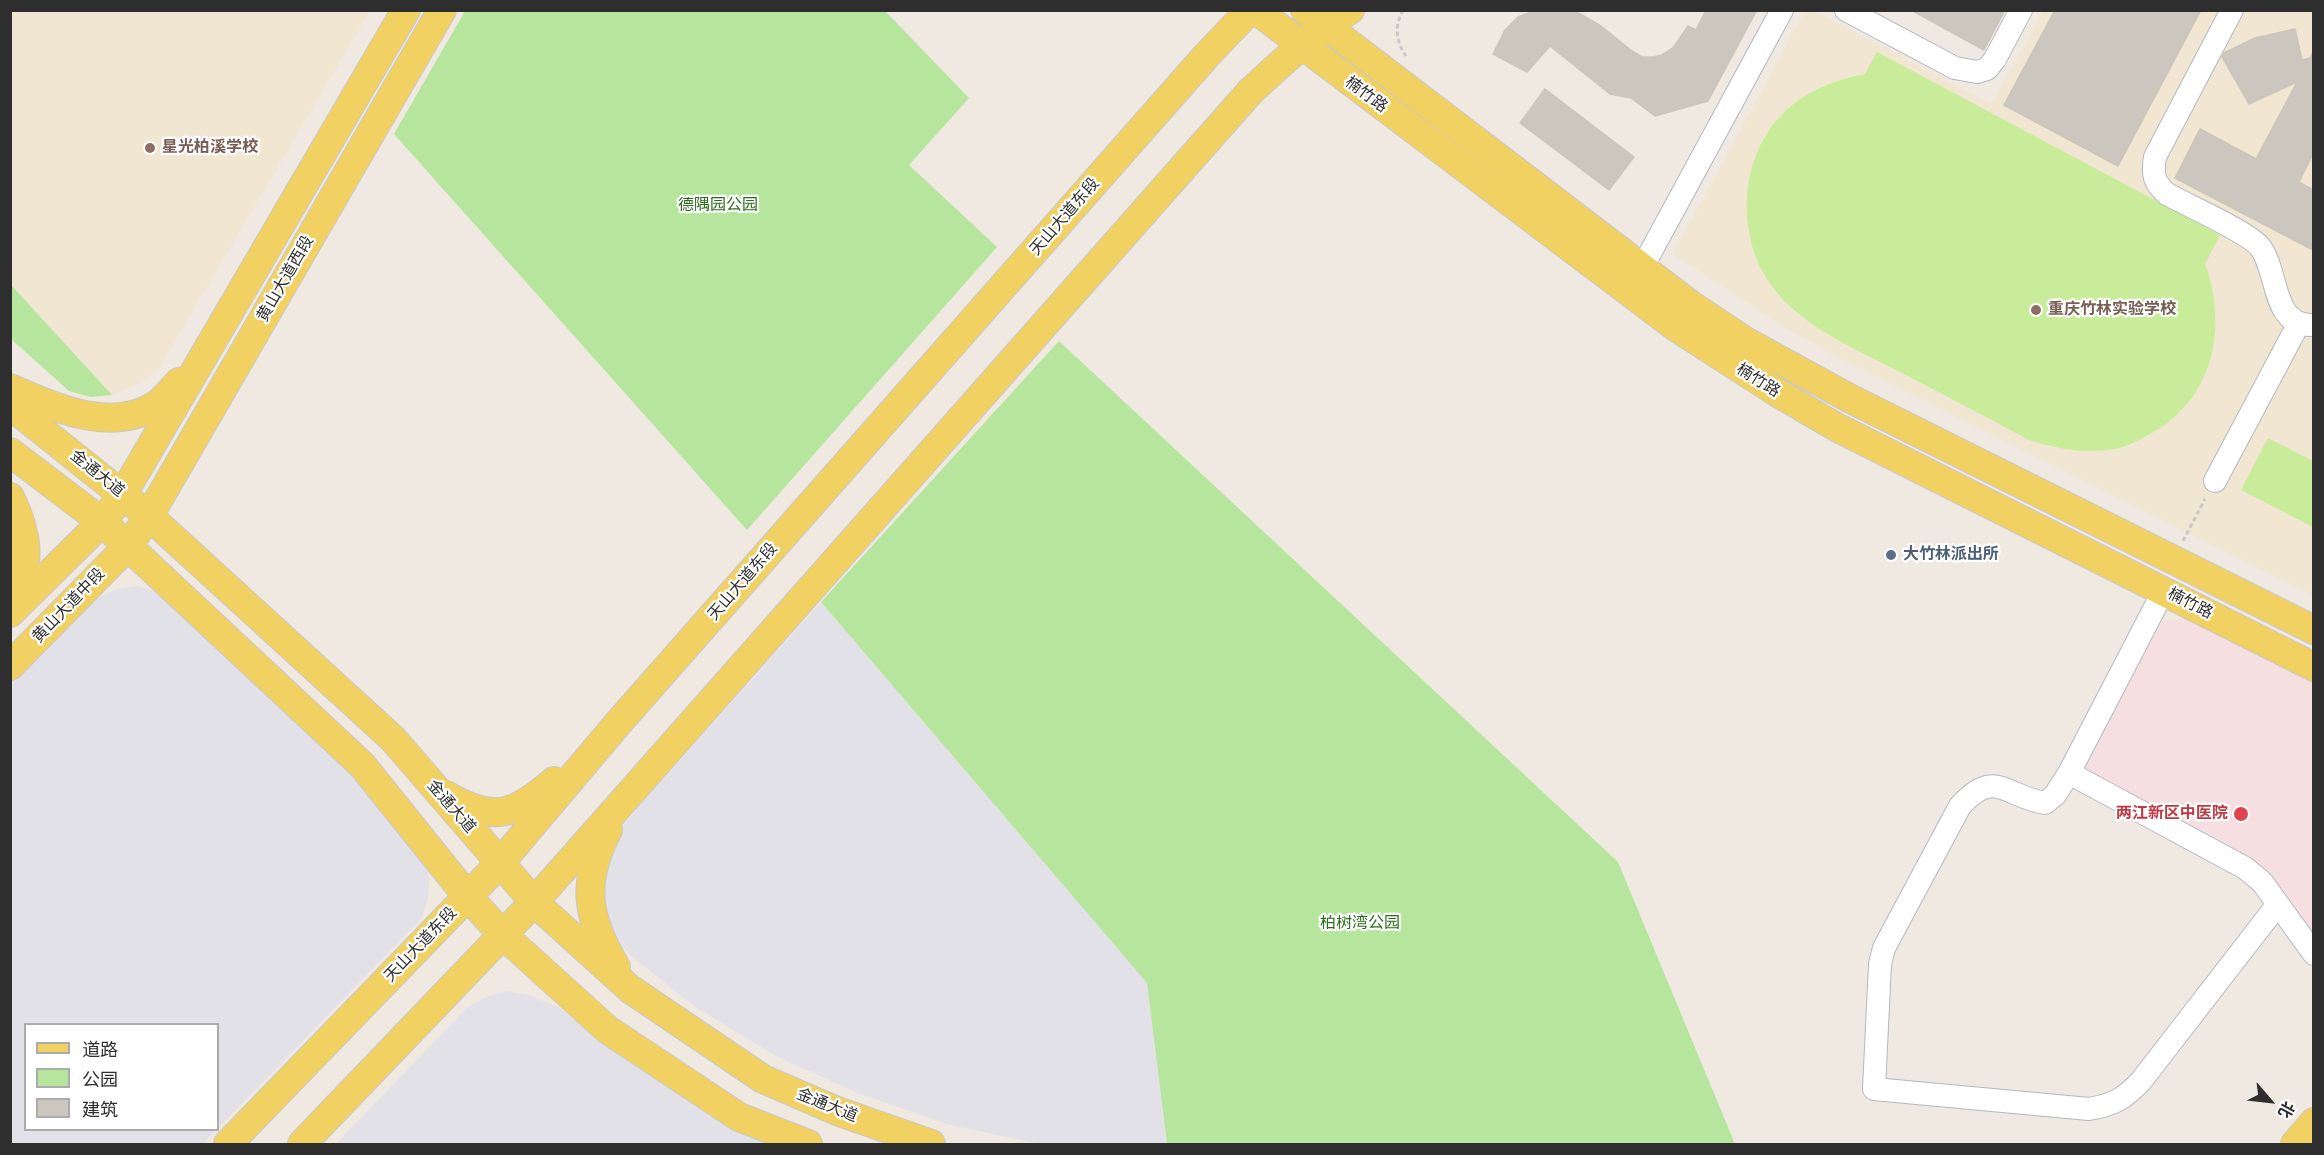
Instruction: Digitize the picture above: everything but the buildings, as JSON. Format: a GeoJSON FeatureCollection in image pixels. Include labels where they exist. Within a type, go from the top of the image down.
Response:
{"type":"FeatureCollection","features":[{"type":"Feature","properties":{"kind":"main road","name":"黄山大道西段"},"geometry":{"type":"LineString","coordinates":[[123,494],[406,10]]}},
{"type":"Feature","properties":{"kind":"main road","name":"黄山大道西段"},"geometry":{"type":"LineString","coordinates":[[128,546],[148,516],[442,10]]}},
{"type":"Feature","properties":{"kind":"main road","name":"天山大道东段"},"geometry":{"type":"LineString","coordinates":[[228,1144],[500,863],[620,721],[1250,10]]}},
{"type":"Feature","properties":{"kind":"main road","name":"楠竹路"},"geometry":{"type":"LineString","coordinates":[[1256,10],[1300,46],[1677,328],[1749,375],[1838,428],[2313,666]]}},
{"type":"Feature","properties":{"kind":"main road"},"geometry":{"type":"LineString","coordinates":[[302,1144],[534,902],[1250,92],[1300,46],[1315,18],[1350,10]]}},
{"type":"Feature","properties":{"kind":"main road","name":"楠竹路"},"geometry":{"type":"LineString","coordinates":[[1315,18],[1691,305],[1745,340],[1795,370],[2313,630]]}},
{"type":"Feature","properties":{"kind":"main road"},"geometry":{"type":"LineString","coordinates":[[10,388],[59,409],[89,416],[135,415],[158,404],[203,357]]}},
{"type":"Feature","properties":{"kind":"main road","name":"金通大道"},"geometry":{"type":"LineString","coordinates":[[20,412],[123,494],[393,739],[534,902],[630,989],[763,1079],[837,1112],[931,1144]]}},
{"type":"Feature","properties":{"kind":"main road"},"geometry":{"type":"LineString","coordinates":[[16,457],[102,522],[362,765],[468,897],[503,935],[608,1030],[739,1117],[808,1144]]}},
{"type":"Feature","properties":{"kind":"main road"},"geometry":{"type":"LineString","coordinates":[[12,612],[102,522],[123,494]]}},
{"type":"Feature","properties":{"kind":"main road"},"geometry":{"type":"LineString","coordinates":[[10,497],[18,513],[26,543],[25,574],[12,612]]}},
{"type":"Feature","properties":{"kind":"main road","name":"黄山大道中段"},"geometry":{"type":"LineString","coordinates":[[10,666],[128,546]]}},
{"type":"Feature","properties":{"kind":"main road"},"geometry":{"type":"LineString","coordinates":[[435,788],[463,805],[479,811],[497,813],[517,808],[538,795],[620,721]]}},
{"type":"Feature","properties":{"kind":"main road"},"geometry":{"type":"LineString","coordinates":[[630,989],[605,948],[597,928],[591,903],[590,876],[597,851],[631,793]]}},
{"type":"Feature","properties":{"kind":"main road"},"geometry":{"type":"LineString","coordinates":[[2295,1144],[2313,1122]]}},
{"type":"Feature","properties":{"kind":"main road"},"geometry":{"type":"LineString","coordinates":[[2306,1144],[2313,1133]]}},
{"type":"Feature","properties":{"kind":"street"},"geometry":{"type":"LineString","coordinates":[[1642,268],[1782,10]]}},
{"type":"Feature","properties":{"kind":"street"},"geometry":{"type":"LineString","coordinates":[[1846,10],[1955,68],[1977,72],[1987,69],[1995,59],[2021,10]]}},
{"type":"Feature","properties":{"kind":"street"},"geometry":{"type":"LineString","coordinates":[[2215,481],[2306,324],[2284,312],[2265,255],[2260,247],[2252,240],[2167,194],[2154,178],[2155,158],[2232,10]]}},
{"type":"Feature","properties":{"kind":"street"},"geometry":{"type":"LineString","coordinates":[[10,398],[20,412]]}},
{"type":"Feature","properties":{"kind":"street"},"geometry":{"type":"LineString","coordinates":[[2164,590],[2069,773],[2055,795],[2045,803],[2033,801],[2000,786],[1988,785],[1971,793],[1960,806],[1884,948],[1880,964],[1874,1089],[2089,1110],[2109,1106],[2127,1096],[2141,1081],[2278,904]]}},
{"type":"Feature","properties":{"kind":"street"},"geometry":{"type":"LineString","coordinates":[[2069,773],[2245,868],[2262,882],[2313,954]]}},
{"type":"Feature","properties":{"kind":"path"},"geometry":{"type":"LineString","coordinates":[[1404,10],[1397,30],[1403,52],[1410,63]]}},
{"type":"Feature","properties":{"kind":"path"},"geometry":{"type":"LineString","coordinates":[[2182,542],[2215,481]]}},
{"type":"Feature","properties":{"kind":"shaded area","name":"星光柏溪学校"},"geometry":{"type":"Polygon","coordinates":[[[11,11],[370,11],[158,370],[134,386],[112,395],[11,285],[11,11]]]}},
{"type":"Feature","properties":{"kind":"shaded area","name":"重庆竹林实验学校"},"geometry":{"type":"Polygon","coordinates":[[[1805,11],[1814,11],[1992,104],[2043,11],[2313,11],[2313,595],[1828,352],[1784,327],[1673,254],[1805,11]]]}},
{"type":"Feature","properties":{"kind":"shaded area"},"geometry":{"type":"Polygon","coordinates":[[[137,586],[157,592],[354,769],[424,858],[429,880],[428,898],[421,919],[219,1127],[219,1023],[24,1023],[24,1131],[215,1131],[202,1144],[11,1144],[11,684],[95,599],[117,589],[137,586]]]}},
{"type":"Feature","properties":{"kind":"shaded area"},"geometry":{"type":"Polygon","coordinates":[[[821,602],[1147,983],[1167,1144],[1041,1144],[950,1125],[855,1092],[776,1056],[694,1006],[630,955],[610,931],[601,881],[618,832],[821,602]]]}},
{"type":"Feature","properties":{"kind":"shaded area","name":"两江新区中医院"},"geometry":{"type":"Polygon","coordinates":[[[2186,618],[2313,683],[2313,939],[2250,859],[2087,770],[2084,760],[2163,622],[2186,618]]]}},
{"type":"Feature","properties":{"kind":"shaded area"},"geometry":{"type":"Polygon","coordinates":[[[506,991],[529,995],[560,1008],[599,1040],[774,1144],[336,1144],[467,1008],[484,998],[506,991]]]}},
{"type":"Feature","properties":{"kind":"green space","name":"德隅园公园"},"geometry":{"type":"Polygon","coordinates":[[[465,11],[885,11],[969,98],[909,165],[997,247],[747,530],[394,134],[465,11]]]}},
{"type":"Feature","properties":{"kind":"green space"},"geometry":{"type":"Polygon","coordinates":[[[1877,52],[2220,235],[2205,264],[2212,288],[2215,312],[2215,336],[2210,359],[2202,381],[2190,401],[2173,418],[2152,433],[2114,449],[2071,450],[2029,440],[1825,333],[1783,300],[1767,279],[1755,254],[1748,225],[1747,191],[1755,158],[1763,140],[1785,112],[1798,101],[1829,84],[1865,74],[1877,52]]]}},
{"type":"Feature","properties":{"kind":"green space"},"geometry":{"type":"Polygon","coordinates":[[[11,285],[112,395],[91,397],[69,391],[11,339],[11,285]]]}},
{"type":"Feature","properties":{"kind":"green space","name":"柏树湾公园"},"geometry":{"type":"Polygon","coordinates":[[[1059,341],[1618,862],[1735,1144],[1167,1144],[1147,983],[821,602],[1059,341]]]}},
{"type":"Feature","properties":{"kind":"green space"},"geometry":{"type":"Polygon","coordinates":[[[2268,438],[2313,461],[2313,527],[2241,490],[2268,438]]]}},
{"type":"Feature","properties":{"kind":"place","name":"星光柏溪学校"},"geometry":{"type":"Point","coordinates":[150,148]}},
{"type":"Feature","properties":{"kind":"place","name":"重庆竹林实验学校"},"geometry":{"type":"Point","coordinates":[2036,310]}},
{"type":"Feature","properties":{"kind":"place","name":"大竹林派出所"},"geometry":{"type":"Point","coordinates":[1891,555]}},
{"type":"Feature","properties":{"kind":"place","name":"两江新区中医院"},"geometry":{"type":"Point","coordinates":[2241,814]}}]}
